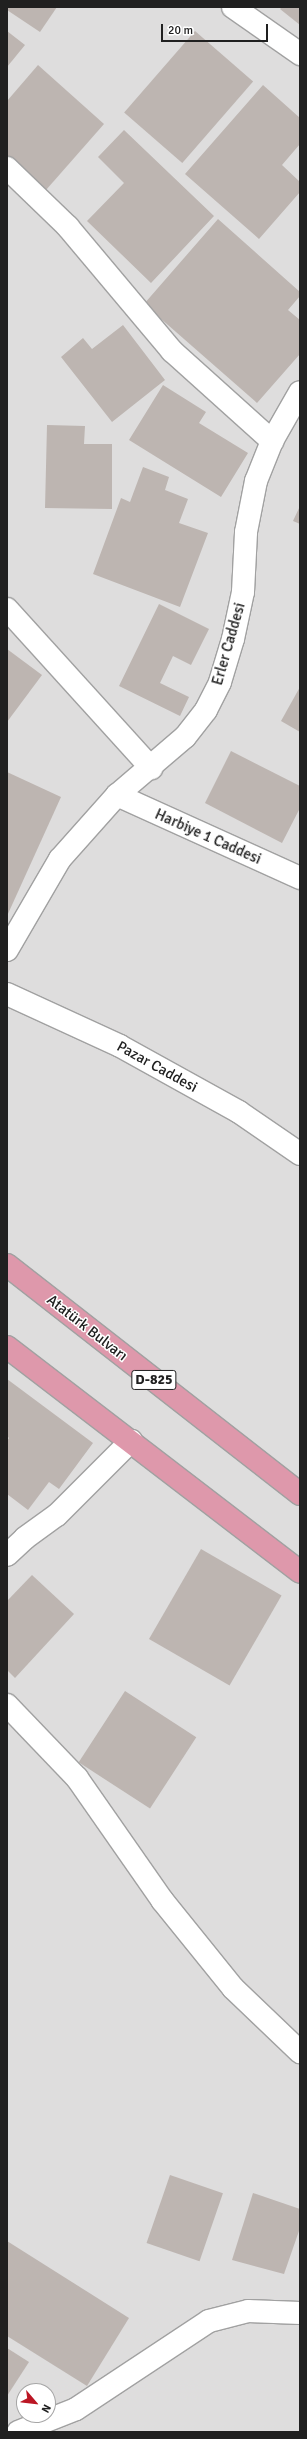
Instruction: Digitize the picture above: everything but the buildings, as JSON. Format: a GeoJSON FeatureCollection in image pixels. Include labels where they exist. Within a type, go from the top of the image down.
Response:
{"type":"FeatureCollection","features":[{"type":"Feature","properties":{"kind":"highway","name":"Atatürk Bulvarı"},"geometry":{"type":"LineString","coordinates":[[7,1265],[300,1494]]}},
{"type":"Feature","properties":{"kind":"highway"},"geometry":{"type":"LineString","coordinates":[[7,1347],[300,1572]]}},
{"type":"Feature","properties":{"kind":"street"},"geometry":{"type":"LineString","coordinates":[[233,7],[300,54]]}},
{"type":"Feature","properties":{"kind":"street"},"geometry":{"type":"LineString","coordinates":[[7,168],[68,227],[172,350],[272,442]]}},
{"type":"Feature","properties":{"kind":"street","name":"Erler Caddesi"},"geometry":{"type":"LineString","coordinates":[[7,950],[60,859],[117,795],[185,738],[206,710],[220,682],[243,592],[246,532],[256,481],[272,442],[300,392]]}},
{"type":"Feature","properties":{"kind":"street"},"geometry":{"type":"LineString","coordinates":[[7,609],[151,768]]}},
{"type":"Feature","properties":{"kind":"street","name":"Harbiye 1 Caddesi"},"geometry":{"type":"LineString","coordinates":[[117,795],[300,878]]}},
{"type":"Feature","properties":{"kind":"street","name":"Pazar Caddesi"},"geometry":{"type":"LineString","coordinates":[[7,994],[120,1046],[239,1112],[300,1154]]}},
{"type":"Feature","properties":{"kind":"street"},"geometry":{"type":"LineString","coordinates":[[7,1555],[26,1538],[57,1515],[131,1442]]}},
{"type":"Feature","properties":{"kind":"street"},"geometry":{"type":"LineString","coordinates":[[7,1705],[77,1778],[162,1900],[233,1988],[300,2052]]}},
{"type":"Feature","properties":{"kind":"street"},"geometry":{"type":"LineString","coordinates":[[18,2432],[76,2409],[209,2321],[248,2311],[300,2313]]}},
{"type":"Feature","properties":{"kind":"shaded area"},"geometry":{"type":"Polygon","coordinates":[[[7,7],[300,7],[300,2432],[7,2432],[7,7]]]}}]}
